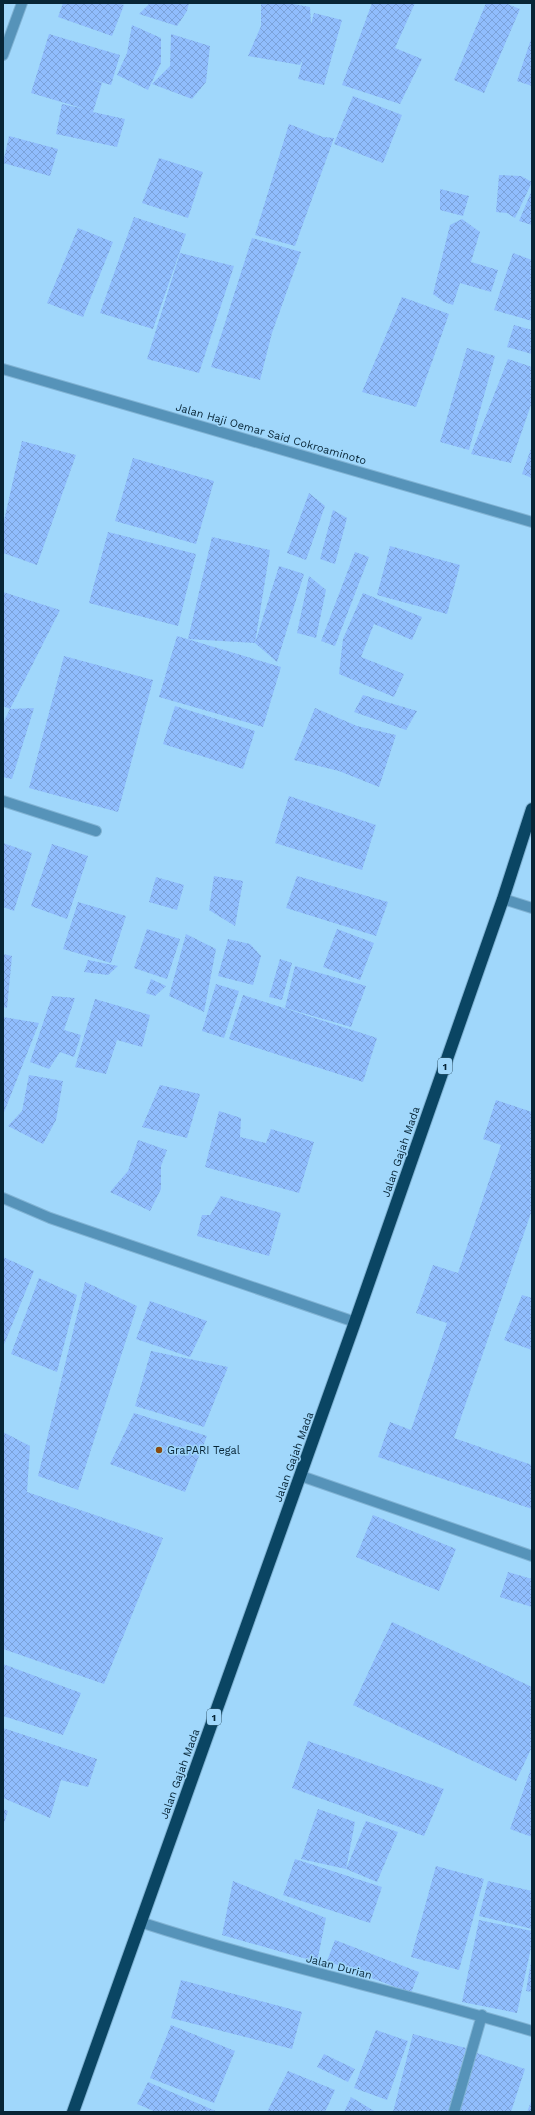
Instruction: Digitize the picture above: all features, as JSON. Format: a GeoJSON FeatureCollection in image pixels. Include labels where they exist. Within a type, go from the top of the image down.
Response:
{"type":"FeatureCollection","features":[{"type":"Feature","properties":{"kind":"highway","name":"Jalan Gajah Mada"},"geometry":{"type":"LineString","coordinates":[[72,2112],[301,1476],[503,899],[532,809]]}},
{"type":"Feature","properties":{"kind":"street"},"geometry":{"type":"LineString","coordinates":[[3,55],[22,3]]}},
{"type":"Feature","properties":{"kind":"street","name":"Jalan Haji Oemar Said Cokroaminoto"},"geometry":{"type":"LineString","coordinates":[[3,369],[532,522]]}},
{"type":"Feature","properties":{"kind":"street"},"geometry":{"type":"LineString","coordinates":[[3,801],[96,831]]}},
{"type":"Feature","properties":{"kind":"street"},"geometry":{"type":"LineString","coordinates":[[503,899],[532,908]]}},
{"type":"Feature","properties":{"kind":"street"},"geometry":{"type":"LineString","coordinates":[[3,1198],[50,1218],[355,1322]]}},
{"type":"Feature","properties":{"kind":"street"},"geometry":{"type":"LineString","coordinates":[[301,1476],[532,1556]]}},
{"type":"Feature","properties":{"kind":"street","name":"Jalan Durian"},"geometry":{"type":"LineString","coordinates":[[140,1922],[263,1959],[482,2015],[532,2031]]}},
{"type":"Feature","properties":{"kind":"street"},"geometry":{"type":"LineString","coordinates":[[454,2112],[482,2015]]}},
{"type":"Feature","properties":{"kind":"building"},"geometry":{"type":"Polygon","coordinates":[[[63,3],[118,3],[124,5],[112,36],[58,17],[63,3]]]}},
{"type":"Feature","properties":{"kind":"building"},"geometry":{"type":"Polygon","coordinates":[[[150,3],[189,3],[187,11],[177,26],[139,14],[150,3]]]}},
{"type":"Feature","properties":{"kind":"building"},"geometry":{"type":"Polygon","coordinates":[[[261,3],[287,3],[310,7],[311,24],[314,13],[342,20],[324,85],[298,79],[303,59],[300,65],[248,56],[261,26],[261,3]]]}},
{"type":"Feature","properties":{"kind":"building"},"geometry":{"type":"Polygon","coordinates":[[[372,3],[415,3],[395,48],[422,59],[400,104],[342,85],[372,3]]]}},
{"type":"Feature","properties":{"kind":"building"},"geometry":{"type":"Polygon","coordinates":[[[486,3],[505,3],[520,9],[484,93],[454,80],[486,3]]]}},
{"type":"Feature","properties":{"kind":"building"},"geometry":{"type":"Polygon","coordinates":[[[132,25],[161,38],[161,63],[148,90],[117,75],[127,53],[132,25]]]}},
{"type":"Feature","properties":{"kind":"building"},"geometry":{"type":"Polygon","coordinates":[[[49,34],[120,55],[111,85],[86,78],[102,83],[93,112],[125,119],[117,147],[56,134],[62,104],[85,109],[31,93],[49,34]]]}},
{"type":"Feature","properties":{"kind":"building"},"geometry":{"type":"Polygon","coordinates":[[[171,34],[210,46],[206,82],[192,99],[152,84],[170,66],[171,34]]]}},
{"type":"Feature","properties":{"kind":"building"},"geometry":{"type":"Polygon","coordinates":[[[532,36],[532,86],[517,81],[532,36]]]}},
{"type":"Feature","properties":{"kind":"building"},"geometry":{"type":"Polygon","coordinates":[[[353,96],[402,115],[383,163],[334,144],[353,96]]]}},
{"type":"Feature","properties":{"kind":"building"},"geometry":{"type":"Polygon","coordinates":[[[289,124],[323,137],[334,138],[295,246],[255,235],[289,124]]]}},
{"type":"Feature","properties":{"kind":"building"},"geometry":{"type":"Polygon","coordinates":[[[9,136],[58,149],[50,176],[3,163],[9,136]]]}},
{"type":"Feature","properties":{"kind":"building"},"geometry":{"type":"Polygon","coordinates":[[[159,158],[203,172],[188,218],[142,203],[159,158]]]}},
{"type":"Feature","properties":{"kind":"building"},"geometry":{"type":"Polygon","coordinates":[[[499,175],[521,176],[532,182],[515,218],[507,213],[496,212],[499,175]]]}},
{"type":"Feature","properties":{"kind":"building"},"geometry":{"type":"Polygon","coordinates":[[[440,189],[469,196],[463,216],[440,210],[440,189]]]}},
{"type":"Feature","properties":{"kind":"building"},"geometry":{"type":"Polygon","coordinates":[[[532,190],[532,225],[519,221],[532,190]]]}},
{"type":"Feature","properties":{"kind":"building"},"geometry":{"type":"Polygon","coordinates":[[[134,217],[186,234],[153,329],[100,313],[134,217]]]}},
{"type":"Feature","properties":{"kind":"building"},"geometry":{"type":"Polygon","coordinates":[[[462,219],[480,232],[471,262],[498,270],[491,292],[460,283],[453,305],[444,302],[433,294],[450,225],[462,219]]]}},
{"type":"Feature","properties":{"kind":"building"},"geometry":{"type":"Polygon","coordinates":[[[78,228],[113,242],[83,317],[47,303],[78,228]]]}},
{"type":"Feature","properties":{"kind":"building"},"geometry":{"type":"Polygon","coordinates":[[[252,238],[301,252],[272,333],[260,380],[211,367],[252,238]]]}},
{"type":"Feature","properties":{"kind":"building"},"geometry":{"type":"Polygon","coordinates":[[[180,253],[234,266],[199,373],[147,359],[180,253]]]}},
{"type":"Feature","properties":{"kind":"building"},"geometry":{"type":"Polygon","coordinates":[[[513,253],[532,260],[532,321],[494,310],[513,253]]]}},
{"type":"Feature","properties":{"kind":"building"},"geometry":{"type":"Polygon","coordinates":[[[402,297],[449,314],[416,407],[362,392],[402,297]]]}},
{"type":"Feature","properties":{"kind":"building"},"geometry":{"type":"Polygon","coordinates":[[[514,325],[532,330],[532,354],[507,347],[514,325]]]}},
{"type":"Feature","properties":{"kind":"building"},"geometry":{"type":"Polygon","coordinates":[[[467,348],[495,356],[469,450],[440,442],[467,348]]]}},
{"type":"Feature","properties":{"kind":"building"},"geometry":{"type":"Polygon","coordinates":[[[508,359],[532,367],[532,402],[511,463],[471,454],[508,359]]]}},
{"type":"Feature","properties":{"kind":"building"},"geometry":{"type":"Polygon","coordinates":[[[22,441],[76,455],[37,565],[3,553],[3,525],[22,441]]]}},
{"type":"Feature","properties":{"kind":"building"},"geometry":{"type":"Polygon","coordinates":[[[532,446],[532,478],[522,474],[532,446]]]}},
{"type":"Feature","properties":{"kind":"building"},"geometry":{"type":"Polygon","coordinates":[[[133,458],[214,481],[196,544],[115,521],[133,458]]]}},
{"type":"Feature","properties":{"kind":"building"},"geometry":{"type":"Polygon","coordinates":[[[309,493],[325,506],[306,560],[287,553],[309,493]]]}},
{"type":"Feature","properties":{"kind":"building"},"geometry":{"type":"Polygon","coordinates":[[[333,510],[347,518],[335,564],[320,559],[333,510]]]}},
{"type":"Feature","properties":{"kind":"building"},"geometry":{"type":"Polygon","coordinates":[[[108,532],[196,554],[178,626],[89,603],[108,532]]]}},
{"type":"Feature","properties":{"kind":"building"},"geometry":{"type":"Polygon","coordinates":[[[212,537],[270,550],[255,643],[188,639],[212,537]]]}},
{"type":"Feature","properties":{"kind":"building"},"geometry":{"type":"Polygon","coordinates":[[[390,546],[460,565],[447,614],[377,595],[390,546]]]}},
{"type":"Feature","properties":{"kind":"building"},"geometry":{"type":"Polygon","coordinates":[[[355,552],[369,557],[335,646],[321,641],[355,552]]]}},
{"type":"Feature","properties":{"kind":"building"},"geometry":{"type":"Polygon","coordinates":[[[279,566],[304,574],[277,662],[255,643],[279,566]]]}},
{"type":"Feature","properties":{"kind":"building"},"geometry":{"type":"Polygon","coordinates":[[[309,576],[326,590],[316,638],[297,633],[309,576]]]}},
{"type":"Feature","properties":{"kind":"building"},"geometry":{"type":"Polygon","coordinates":[[[3,592],[60,610],[10,709],[3,706],[3,592]]]}},
{"type":"Feature","properties":{"kind":"building"},"geometry":{"type":"Polygon","coordinates":[[[363,593],[422,617],[412,640],[374,624],[361,657],[404,674],[394,697],[339,674],[343,639],[363,593]]]}},
{"type":"Feature","properties":{"kind":"building"},"geometry":{"type":"Polygon","coordinates":[[[177,636],[281,667],[263,727],[159,697],[177,636]]]}},
{"type":"Feature","properties":{"kind":"building"},"geometry":{"type":"Polygon","coordinates":[[[64,656],[153,680],[118,812],[29,788],[64,656]]]}},
{"type":"Feature","properties":{"kind":"building"},"geometry":{"type":"Polygon","coordinates":[[[363,695],[417,711],[406,730],[354,712],[363,695]]]}},
{"type":"Feature","properties":{"kind":"building"},"geometry":{"type":"Polygon","coordinates":[[[175,706],[255,731],[243,769],[163,744],[175,706]]]}},
{"type":"Feature","properties":{"kind":"building"},"geometry":{"type":"Polygon","coordinates":[[[34,708],[12,779],[3,777],[3,723],[10,709],[34,708]]]}},
{"type":"Feature","properties":{"kind":"building"},"geometry":{"type":"Polygon","coordinates":[[[315,708],[357,726],[396,735],[379,787],[339,771],[294,760],[315,708]]]}},
{"type":"Feature","properties":{"kind":"building"},"geometry":{"type":"Polygon","coordinates":[[[289,796],[376,825],[362,870],[275,843],[289,796]]]}},
{"type":"Feature","properties":{"kind":"building"},"geometry":{"type":"Polygon","coordinates":[[[3,843],[32,853],[14,911],[3,907],[3,843]]]}},
{"type":"Feature","properties":{"kind":"building"},"geometry":{"type":"Polygon","coordinates":[[[52,844],[88,856],[67,919],[31,906],[52,844]]]}},
{"type":"Feature","properties":{"kind":"building"},"geometry":{"type":"Polygon","coordinates":[[[214,876],[243,881],[235,926],[209,910],[214,876]]]}},
{"type":"Feature","properties":{"kind":"building"},"geometry":{"type":"Polygon","coordinates":[[[297,876],[388,902],[376,936],[286,908],[297,876]]]}},
{"type":"Feature","properties":{"kind":"building"},"geometry":{"type":"Polygon","coordinates":[[[156,877],[184,885],[177,910],[149,902],[156,877]]]}},
{"type":"Feature","properties":{"kind":"building"},"geometry":{"type":"Polygon","coordinates":[[[78,902],[126,916],[111,963],[63,949],[78,902]]]}},
{"type":"Feature","properties":{"kind":"building"},"geometry":{"type":"Polygon","coordinates":[[[147,929],[180,939],[167,979],[134,968],[147,929]]]}},
{"type":"Feature","properties":{"kind":"building"},"geometry":{"type":"Polygon","coordinates":[[[337,929],[374,943],[360,980],[323,967],[337,929]]]}},
{"type":"Feature","properties":{"kind":"building"},"geometry":{"type":"Polygon","coordinates":[[[186,934],[216,949],[204,1012],[169,996],[186,934]]]}},
{"type":"Feature","properties":{"kind":"building"},"geometry":{"type":"Polygon","coordinates":[[[228,939],[250,944],[261,956],[253,985],[218,976],[228,939]]]}},
{"type":"Feature","properties":{"kind":"building"},"geometry":{"type":"Polygon","coordinates":[[[3,954],[12,956],[7,1008],[3,1007],[3,954]]]}},
{"type":"Feature","properties":{"kind":"building"},"geometry":{"type":"Polygon","coordinates":[[[280,959],[292,963],[282,1000],[269,997],[280,959]]]}},
{"type":"Feature","properties":{"kind":"building"},"geometry":{"type":"Polygon","coordinates":[[[88,960],[118,966],[108,975],[84,972],[88,960]]]}},
{"type":"Feature","properties":{"kind":"building"},"geometry":{"type":"Polygon","coordinates":[[[295,966],[366,986],[351,1027],[285,1008],[295,966]]]}},
{"type":"Feature","properties":{"kind":"building"},"geometry":{"type":"Polygon","coordinates":[[[151,979],[166,986],[155,996],[146,993],[151,979]]]}},
{"type":"Feature","properties":{"kind":"building"},"geometry":{"type":"Polygon","coordinates":[[[216,984],[239,991],[224,1038],[202,1031],[216,984]]]}},
{"type":"Feature","properties":{"kind":"building"},"geometry":{"type":"Polygon","coordinates":[[[243,995],[377,1038],[363,1082],[229,1039],[243,995]]]}},
{"type":"Feature","properties":{"kind":"building"},"geometry":{"type":"Polygon","coordinates":[[[52,996],[75,998],[64,1030],[81,1035],[74,1057],[60,1052],[49,1069],[30,1062],[52,996]]]}},
{"type":"Feature","properties":{"kind":"building"},"geometry":{"type":"Polygon","coordinates":[[[95,999],[150,1015],[142,1047],[117,1040],[106,1074],[75,1067],[95,999]]]}},
{"type":"Feature","properties":{"kind":"building"},"geometry":{"type":"Polygon","coordinates":[[[3,1017],[39,1023],[3,1115],[3,1017]]]}},
{"type":"Feature","properties":{"kind":"building"},"geometry":{"type":"Polygon","coordinates":[[[29,1075],[63,1081],[56,1120],[43,1144],[8,1126],[22,1111],[29,1075]]]}},
{"type":"Feature","properties":{"kind":"building"},"geometry":{"type":"Polygon","coordinates":[[[160,1085],[200,1094],[187,1138],[142,1127],[160,1085]]]}},
{"type":"Feature","properties":{"kind":"building"},"geometry":{"type":"Polygon","coordinates":[[[496,1100],[532,1112],[532,1210],[454,1438],[532,1465],[532,1509],[378,1457],[390,1422],[411,1430],[447,1323],[416,1313],[433,1265],[458,1273],[501,1145],[483,1139],[496,1100]]]}},
{"type":"Feature","properties":{"kind":"building"},"geometry":{"type":"Polygon","coordinates":[[[219,1111],[241,1118],[240,1137],[266,1143],[271,1129],[314,1142],[299,1193],[205,1167],[219,1111]]]}},
{"type":"Feature","properties":{"kind":"building"},"geometry":{"type":"Polygon","coordinates":[[[138,1140],[167,1150],[161,1166],[161,1189],[150,1211],[110,1192],[128,1171],[138,1140]]]}},
{"type":"Feature","properties":{"kind":"building"},"geometry":{"type":"Polygon","coordinates":[[[221,1196],[281,1213],[269,1256],[197,1236],[202,1215],[210,1215],[221,1196]]]}},
{"type":"Feature","properties":{"kind":"building"},"geometry":{"type":"Polygon","coordinates":[[[3,1257],[34,1271],[3,1347],[3,1257]]]}},
{"type":"Feature","properties":{"kind":"building"},"geometry":{"type":"Polygon","coordinates":[[[39,1278],[77,1295],[57,1372],[11,1354],[39,1278]]]}},
{"type":"Feature","properties":{"kind":"building"},"geometry":{"type":"Polygon","coordinates":[[[85,1282],[137,1306],[78,1490],[38,1476],[85,1282]]]}},
{"type":"Feature","properties":{"kind":"building"},"geometry":{"type":"Polygon","coordinates":[[[522,1295],[532,1298],[532,1350],[504,1340],[522,1295]]]}},
{"type":"Feature","properties":{"kind":"building"},"geometry":{"type":"Polygon","coordinates":[[[150,1301],[207,1321],[190,1357],[136,1339],[150,1301]]]}},
{"type":"Feature","properties":{"kind":"building"},"geometry":{"type":"Polygon","coordinates":[[[151,1351],[228,1367],[204,1427],[135,1406],[151,1351]]]}},
{"type":"Feature","properties":{"kind":"building","name":"GraPARI Tegal"},"geometry":{"type":"Polygon","coordinates":[[[134,1413],[207,1436],[185,1492],[110,1464],[134,1413]]]}},
{"type":"Feature","properties":{"kind":"building"},"geometry":{"type":"Polygon","coordinates":[[[3,1432],[30,1446],[27,1492],[163,1538],[104,1684],[3,1649],[3,1432]]]}},
{"type":"Feature","properties":{"kind":"building"},"geometry":{"type":"Polygon","coordinates":[[[373,1515],[456,1549],[439,1591],[356,1557],[373,1515]]]}},
{"type":"Feature","properties":{"kind":"building"},"geometry":{"type":"Polygon","coordinates":[[[508,1572],[532,1579],[532,1607],[500,1597],[508,1572]]]}},
{"type":"Feature","properties":{"kind":"building"},"geometry":{"type":"Polygon","coordinates":[[[392,1622],[532,1687],[532,1747],[516,1781],[353,1705],[392,1622]]]}},
{"type":"Feature","properties":{"kind":"building"},"geometry":{"type":"Polygon","coordinates":[[[3,1664],[81,1693],[63,1735],[3,1716],[3,1664]]]}},
{"type":"Feature","properties":{"kind":"building"},"geometry":{"type":"Polygon","coordinates":[[[3,1728],[97,1759],[88,1787],[61,1780],[50,1818],[3,1798],[3,1728]]]}},
{"type":"Feature","properties":{"kind":"building"},"geometry":{"type":"Polygon","coordinates":[[[308,1741],[444,1789],[424,1836],[292,1788],[308,1741]]]}},
{"type":"Feature","properties":{"kind":"building"},"geometry":{"type":"Polygon","coordinates":[[[532,1766],[532,1837],[510,1829],[532,1766]]]}},
{"type":"Feature","properties":{"kind":"building"},"geometry":{"type":"Polygon","coordinates":[[[3,1809],[8,1811],[3,1826],[3,1809]]]}},
{"type":"Feature","properties":{"kind":"building"},"geometry":{"type":"Polygon","coordinates":[[[318,1809],[355,1822],[346,1869],[301,1859],[318,1809]]]}},
{"type":"Feature","properties":{"kind":"building"},"geometry":{"type":"Polygon","coordinates":[[[366,1821],[398,1832],[377,1882],[346,1869],[366,1821]]]}},
{"type":"Feature","properties":{"kind":"building"},"geometry":{"type":"Polygon","coordinates":[[[295,1859],[382,1887],[370,1923],[283,1895],[295,1859]]]}},
{"type":"Feature","properties":{"kind":"building"},"geometry":{"type":"Polygon","coordinates":[[[436,1866],[484,1879],[459,1970],[411,1957],[436,1866]]]}},
{"type":"Feature","properties":{"kind":"building"},"geometry":{"type":"Polygon","coordinates":[[[233,1881],[326,1918],[317,1962],[222,1935],[233,1881]]]}},
{"type":"Feature","properties":{"kind":"building"},"geometry":{"type":"Polygon","coordinates":[[[488,1881],[532,1891],[532,1929],[479,1916],[488,1881]]]}},
{"type":"Feature","properties":{"kind":"building"},"geometry":{"type":"Polygon","coordinates":[[[479,1920],[532,1931],[532,1943],[517,2013],[462,2002],[479,1920]]]}},
{"type":"Feature","properties":{"kind":"building"},"geometry":{"type":"Polygon","coordinates":[[[335,1940],[419,1972],[411,1993],[327,1961],[335,1940]]]}},
{"type":"Feature","properties":{"kind":"building"},"geometry":{"type":"Polygon","coordinates":[[[532,1962],[532,1992],[526,1991],[532,1962]]]}},
{"type":"Feature","properties":{"kind":"building"},"geometry":{"type":"Polygon","coordinates":[[[181,1980],[302,2012],[292,2049],[171,2018],[181,1980]]]}},
{"type":"Feature","properties":{"kind":"building"},"geometry":{"type":"Polygon","coordinates":[[[171,2025],[235,2051],[214,2103],[150,2078],[171,2025]]]}},
{"type":"Feature","properties":{"kind":"building"},"geometry":{"type":"Polygon","coordinates":[[[376,2030],[408,2041],[387,2100],[354,2088],[376,2030]]]}},
{"type":"Feature","properties":{"kind":"building"},"geometry":{"type":"Polygon","coordinates":[[[413,2034],[466,2048],[449,2112],[393,2112],[413,2034]]]}},
{"type":"Feature","properties":{"kind":"building"},"geometry":{"type":"Polygon","coordinates":[[[477,2053],[525,2069],[511,2112],[458,2112],[477,2053]]]}},
{"type":"Feature","properties":{"kind":"building"},"geometry":{"type":"Polygon","coordinates":[[[324,2054],[355,2069],[348,2082],[317,2067],[324,2054]]]}},
{"type":"Feature","properties":{"kind":"building"},"geometry":{"type":"Polygon","coordinates":[[[288,2071],[335,2090],[325,2112],[267,2112],[288,2071]]]}},
{"type":"Feature","properties":{"kind":"building"},"geometry":{"type":"Polygon","coordinates":[[[148,2082],[218,2112],[156,2112],[137,2104],[148,2082]]]}},
{"type":"Feature","properties":{"kind":"building"},"geometry":{"type":"Polygon","coordinates":[[[351,2097],[376,2112],[344,2112],[351,2097]]]}},
{"type":"Feature","properties":{"kind":"building"},"geometry":{"type":"Polygon","coordinates":[[[532,2099],[532,2112],[527,2112],[532,2099]]]}},
{"type":"Feature","properties":{"kind":"place","name":"GraPARI Tegal"},"geometry":{"type":"Point","coordinates":[159,1450]}}]}
